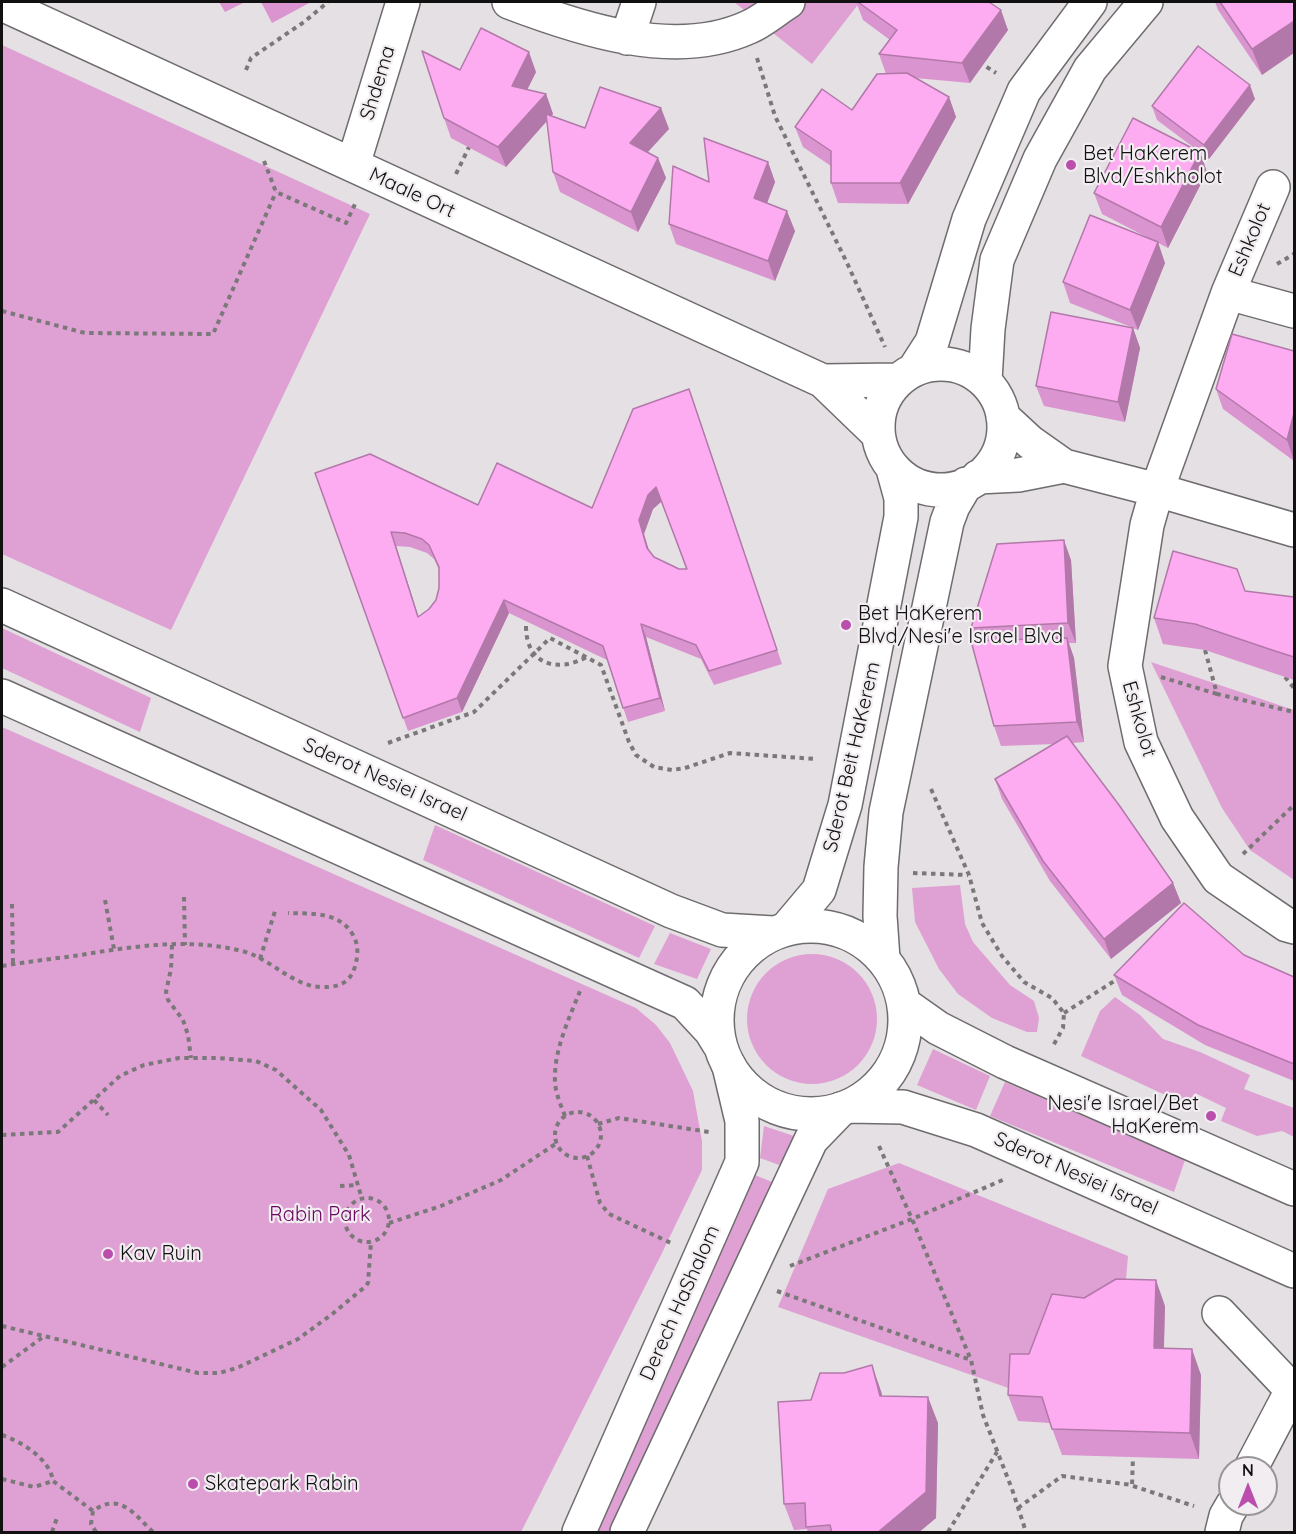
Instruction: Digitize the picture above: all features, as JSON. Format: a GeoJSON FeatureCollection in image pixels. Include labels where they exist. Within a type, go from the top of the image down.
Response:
{"type":"FeatureCollection","features":[{"type":"Feature","properties":{"kind":"street","name":"Shdema"},"geometry":{"type":"LineString","coordinates":[[353,165],[403,2]]}},
{"type":"Feature","properties":{"kind":"street"},"geometry":{"type":"LineString","coordinates":[[509,2],[538,13],[627,38],[676,41],[714,38],[750,27],[788,2]]}},
{"type":"Feature","properties":{"kind":"street"},"geometry":{"type":"LineString","coordinates":[[627,38],[639,2]]}},
{"type":"Feature","properties":{"kind":"street"},"geometry":{"type":"LineString","coordinates":[[1064,466],[972,481],[947,490],[927,489],[909,482],[893,469],[883,453],[878,434],[879,414],[885,396],[900,368],[932,342],[969,219],[1024,91],[1090,2]]}},
{"type":"Feature","properties":{"kind":"street"},"geometry":{"type":"LineString","coordinates":[[985,381],[987,329],[997,260],[1035,169],[1090,69],[1146,2]]}},
{"type":"Feature","properties":{"kind":"street","name":"Maale Ort"},"geometry":{"type":"LineString","coordinates":[[2,4],[823,381],[878,434]]}},
{"type":"Feature","properties":{"kind":"street","name":"Eshkolot"},"geometry":{"type":"LineString","coordinates":[[1273,187],[1228,293],[1157,490],[1147,525],[1125,666],[1141,742],[1177,818],[1218,878],[1287,926],[1294,927]]}},
{"type":"Feature","properties":{"kind":"street","name":"Eshkolot"},"geometry":{"type":"LineString","coordinates":[[1228,293],[1294,311]]}},
{"type":"Feature","properties":{"kind":"street"},"geometry":{"type":"LineString","coordinates":[[883,959],[880,867],[886,812],[947,522],[953,506],[972,481],[984,473],[996,457],[1004,438],[1004,417],[997,398],[985,381],[969,370],[951,364],[900,368]]}},
{"type":"Feature","properties":{"kind":"street","name":"Maale Ort"},"geometry":{"type":"LineString","coordinates":[[823,381],[900,368]]}},
{"type":"Feature","properties":{"kind":"street"},"geometry":{"type":"LineString","coordinates":[[1004,417],[1030,442],[1064,466],[1157,490],[1294,530]]}},
{"type":"Feature","properties":{"kind":"street","name":"Sderot Beit HaKerem"},"geometry":{"type":"LineString","coordinates":[[780,930],[819,890],[845,805],[890,585],[901,517],[901,498],[893,469]]}},
{"type":"Feature","properties":{"kind":"street","name":"Sderot Nesiei Israel"},"geometry":{"type":"LineString","coordinates":[[2,605],[671,911],[722,930],[780,930]]}},
{"type":"Feature","properties":{"kind":"street"},"geometry":{"type":"LineString","coordinates":[[2,696],[685,1003],[711,1031],[743,1085],[761,1100],[784,1110],[809,1114],[845,1107]]}},
{"type":"Feature","properties":{"kind":"street"},"geometry":{"type":"LineString","coordinates":[[627,1533],[811,1140],[845,1107],[869,1093],[892,1068],[904,1037],[904,1004],[900,988],[883,959],[871,947],[852,935],[831,928],[809,926],[780,930],[761,939],[739,957],[727,977],[719,998],[716,1021],[724,1055]]}},
{"type":"Feature","properties":{"kind":"street"},"geometry":{"type":"LineString","coordinates":[[904,1004],[938,1028],[1005,1062],[1294,1189]]}},
{"type":"Feature","properties":{"kind":"street","name":"Derech HaShalom"},"geometry":{"type":"LineString","coordinates":[[579,1533],[742,1162],[742,1121],[724,1055]]}},
{"type":"Feature","properties":{"kind":"street","name":"Sderot Nesiei Israel"},"geometry":{"type":"LineString","coordinates":[[845,1107],[903,1107],[976,1130],[1294,1271]]}},
{"type":"Feature","properties":{"kind":"street"},"geometry":{"type":"LineString","coordinates":[[1219,1312],[1292,1390],[1257,1456]]}},
{"type":"Feature","properties":{"kind":"path"},"geometry":{"type":"LineString","coordinates":[[246,70],[250,58],[304,22],[328,2]]}},
{"type":"Feature","properties":{"kind":"path"},"geometry":{"type":"LineString","coordinates":[[750,27],[755,53],[775,116],[900,368]]}},
{"type":"Feature","properties":{"kind":"path"},"geometry":{"type":"LineString","coordinates":[[974,59],[1024,91]]}},
{"type":"Feature","properties":{"kind":"path"},"geometry":{"type":"LineString","coordinates":[[456,174],[471,144]]}},
{"type":"Feature","properties":{"kind":"path"},"geometry":{"type":"LineString","coordinates":[[262,158],[276,192],[346,223],[358,197]]}},
{"type":"Feature","properties":{"kind":"path"},"geometry":{"type":"LineString","coordinates":[[2,311],[85,333],[213,334],[276,192]]}},
{"type":"Feature","properties":{"kind":"path"},"geometry":{"type":"LineString","coordinates":[[526,626],[528,642],[542,661],[557,666],[573,664],[587,657]]}},
{"type":"Feature","properties":{"kind":"path"},"geometry":{"type":"LineString","coordinates":[[380,746],[474,712],[554,635]]}},
{"type":"Feature","properties":{"kind":"path"},"geometry":{"type":"LineString","coordinates":[[550,639],[601,665],[629,742],[636,755],[654,767],[672,770],[685,768],[730,753],[816,759]]}},
{"type":"Feature","properties":{"kind":"path"},"geometry":{"type":"LineString","coordinates":[[1205,650],[1217,694]]}},
{"type":"Feature","properties":{"kind":"path"},"geometry":{"type":"LineString","coordinates":[[1125,666],[1217,694],[1294,712]]}},
{"type":"Feature","properties":{"kind":"path"},"geometry":{"type":"LineString","coordinates":[[1285,677],[1294,688]]}},
{"type":"Feature","properties":{"kind":"path"},"geometry":{"type":"LineString","coordinates":[[931,789],[969,875],[982,923],[1002,956],[1024,982],[1052,998],[1064,1013],[1063,1028],[1049,1052]]}},
{"type":"Feature","properties":{"kind":"path"},"geometry":{"type":"LineString","coordinates":[[1218,878],[1294,805]]}},
{"type":"Feature","properties":{"kind":"path"},"geometry":{"type":"LineString","coordinates":[[906,873],[969,875]]}},
{"type":"Feature","properties":{"kind":"path"},"geometry":{"type":"LineString","coordinates":[[184,897],[185,945]]}},
{"type":"Feature","properties":{"kind":"path"},"geometry":{"type":"LineString","coordinates":[[105,900],[114,949]]}},
{"type":"Feature","properties":{"kind":"path"},"geometry":{"type":"LineString","coordinates":[[12,904],[13,964]]}},
{"type":"Feature","properties":{"kind":"path"},"geometry":{"type":"LineString","coordinates":[[260,959],[275,911]]}},
{"type":"Feature","properties":{"kind":"path"},"geometry":{"type":"LineString","coordinates":[[2,966],[134,946],[206,945],[243,952],[301,982],[319,987],[333,987],[347,982],[354,972],[357,953],[357,942],[348,927],[335,917],[288,913]]}},
{"type":"Feature","properties":{"kind":"path"},"geometry":{"type":"LineString","coordinates":[[172,945],[171,969],[166,992],[168,1000],[183,1020],[188,1035],[191,1058]]}},
{"type":"Feature","properties":{"kind":"path"},"geometry":{"type":"LineString","coordinates":[[1064,1013],[1126,974]]}},
{"type":"Feature","properties":{"kind":"path"},"geometry":{"type":"LineString","coordinates":[[565,1116],[556,1093],[555,1075],[562,1038],[580,990]]}},
{"type":"Feature","properties":{"kind":"path"},"geometry":{"type":"LineString","coordinates":[[2,1135],[54,1133],[120,1076],[144,1065],[179,1058],[256,1061],[276,1070],[321,1110],[349,1155],[362,1198]]}},
{"type":"Feature","properties":{"kind":"path"},"geometry":{"type":"LineString","coordinates":[[94,1100],[108,1114]]}},
{"type":"Feature","properties":{"kind":"path"},"geometry":{"type":"LineString","coordinates":[[579,1112],[592,1117],[598,1124],[600,1142],[597,1148],[587,1156],[581,1158],[568,1155],[557,1143],[555,1133],[565,1116],[579,1112]]}},
{"type":"Feature","properties":{"kind":"path"},"geometry":{"type":"LineString","coordinates":[[598,1124],[619,1118],[709,1132]]}},
{"type":"Feature","properties":{"kind":"path"},"geometry":{"type":"LineString","coordinates":[[389,1223],[441,1206],[501,1180],[557,1143]]}},
{"type":"Feature","properties":{"kind":"path"},"geometry":{"type":"LineString","coordinates":[[879,1146],[971,1360],[983,1415],[1026,1533]]}},
{"type":"Feature","properties":{"kind":"path"},"geometry":{"type":"LineString","coordinates":[[587,1156],[600,1203],[609,1214],[671,1243]]}},
{"type":"Feature","properties":{"kind":"path"},"geometry":{"type":"LineString","coordinates":[[788,1266],[912,1219],[1005,1179]]}},
{"type":"Feature","properties":{"kind":"path"},"geometry":{"type":"LineString","coordinates":[[340,1186],[358,1185]]}},
{"type":"Feature","properties":{"kind":"path"},"geometry":{"type":"LineString","coordinates":[[362,1198],[376,1200],[381,1204],[386,1209],[389,1223],[383,1235],[371,1242],[364,1242],[350,1235],[344,1221],[349,1207],[362,1198]]}},
{"type":"Feature","properties":{"kind":"path"},"geometry":{"type":"LineString","coordinates":[[2,1326],[198,1373],[219,1373],[237,1368],[298,1339],[366,1286],[371,1242]]}},
{"type":"Feature","properties":{"kind":"path"},"geometry":{"type":"LineString","coordinates":[[771,1289],[971,1360]]}},
{"type":"Feature","properties":{"kind":"path"},"geometry":{"type":"LineString","coordinates":[[2,1367],[44,1337]]}},
{"type":"Feature","properties":{"kind":"path"},"geometry":{"type":"LineString","coordinates":[[2,1435],[39,1456],[52,1472],[53,1481],[93,1510]]}},
{"type":"Feature","properties":{"kind":"path"},"geometry":{"type":"LineString","coordinates":[[948,1533],[997,1452]]}},
{"type":"Feature","properties":{"kind":"path"},"geometry":{"type":"LineString","coordinates":[[1132,1485],[1133,1457]]}},
{"type":"Feature","properties":{"kind":"path"},"geometry":{"type":"LineString","coordinates":[[1018,1508],[1062,1476],[1132,1485],[1227,1518]]}},
{"type":"Feature","properties":{"kind":"path"},"geometry":{"type":"LineString","coordinates":[[2,1479],[34,1487],[53,1481]]}},
{"type":"Feature","properties":{"kind":"path"},"geometry":{"type":"LineString","coordinates":[[96,1533],[91,1524],[93,1510],[101,1504],[117,1503],[126,1506],[153,1533]]}},
{"type":"Feature","properties":{"kind":"path"},"geometry":{"type":"LineString","coordinates":[[52,1533],[58,1515]]}},
{"type":"Feature","properties":{"kind":"green space"},"geometry":{"type":"Polygon","coordinates":[[[734,2],[860,2],[812,64],[734,2]]]}},
{"type":"Feature","properties":{"kind":"green space"},"geometry":{"type":"Polygon","coordinates":[[[2,45],[370,214],[171,630],[2,554],[2,45]]]}},
{"type":"Feature","properties":{"kind":"green space"},"geometry":{"type":"Polygon","coordinates":[[[2,628],[151,698],[140,732],[2,668],[2,628]]]}},
{"type":"Feature","properties":{"kind":"green space"},"geometry":{"type":"Polygon","coordinates":[[[1151,662],[1294,710],[1294,880],[1250,850],[1222,808],[1151,662]]]}},
{"type":"Feature","properties":{"kind":"green space","name":"Rabin Park"},"geometry":{"type":"Polygon","coordinates":[[[2,727],[636,1008],[656,1025],[670,1043],[693,1091],[702,1141],[702,1170],[521,1532],[2,1532],[2,727]]]}},
{"type":"Feature","properties":{"kind":"green space"},"geometry":{"type":"Polygon","coordinates":[[[435,825],[655,926],[639,958],[423,860],[435,825]]]}},
{"type":"Feature","properties":{"kind":"green space"},"geometry":{"type":"Polygon","coordinates":[[[960,885],[965,924],[973,942],[1010,985],[1034,1001],[1039,1018],[1037,1032],[1027,1032],[992,1018],[958,994],[939,969],[915,922],[912,888],[960,885]]]}},
{"type":"Feature","properties":{"kind":"green space"},"geometry":{"type":"Polygon","coordinates":[[[670,933],[711,949],[697,979],[654,964],[670,933]]]}},
{"type":"Feature","properties":{"kind":"green space"},"geometry":{"type":"Polygon","coordinates":[[[812,954],[837,959],[858,973],[872,994],[877,1019],[872,1044],[858,1065],[837,1079],[812,1084],[787,1079],[766,1065],[752,1044],[747,1019],[752,994],[766,973],[787,959],[812,954]]]}},
{"type":"Feature","properties":{"kind":"green space"},"geometry":{"type":"Polygon","coordinates":[[[1115,997],[1140,1015],[1163,1039],[1200,1052],[1250,1075],[1244,1089],[1294,1108],[1294,1137],[1282,1131],[1257,1136],[1221,1121],[1226,1108],[1195,1093],[1189,1106],[1081,1056],[1100,1011],[1115,997]]]}},
{"type":"Feature","properties":{"kind":"green space"},"geometry":{"type":"Polygon","coordinates":[[[933,1049],[990,1076],[976,1110],[917,1085],[933,1049]]]}},
{"type":"Feature","properties":{"kind":"green space"},"geometry":{"type":"Polygon","coordinates":[[[1005,1082],[1185,1160],[1174,1192],[990,1116],[1005,1082]]]}},
{"type":"Feature","properties":{"kind":"green space"},"geometry":{"type":"Polygon","coordinates":[[[764,1126],[794,1136],[782,1166],[760,1158],[764,1126]]]}},
{"type":"Feature","properties":{"kind":"green space"},"geometry":{"type":"Polygon","coordinates":[[[899,1163],[1128,1256],[1124,1302],[1017,1391],[778,1307],[828,1189],[899,1163]]]}},
{"type":"Feature","properties":{"kind":"green space"},"geometry":{"type":"Polygon","coordinates":[[[755,1175],[772,1182],[612,1532],[595,1532],[755,1175]]]}},
{"type":"Feature","properties":{"kind":"building"},"geometry":{"type":"Polygon","coordinates":[[[858,2],[989,2],[1001,10],[962,63],[879,54],[897,30],[858,2]]]}},
{"type":"Feature","properties":{"kind":"building"},"geometry":{"type":"Polygon","coordinates":[[[1220,2],[1294,2],[1294,21],[1252,49],[1220,2]]]}},
{"type":"Feature","properties":{"kind":"building"},"geometry":{"type":"Polygon","coordinates":[[[481,28],[529,52],[512,86],[546,94],[498,147],[444,118],[422,51],[460,70],[481,28]]]}},
{"type":"Feature","properties":{"kind":"building"},"geometry":{"type":"Polygon","coordinates":[[[1198,46],[1250,85],[1204,145],[1152,106],[1198,46]]]}},
{"type":"Feature","properties":{"kind":"building"},"geometry":{"type":"Polygon","coordinates":[[[907,73],[949,97],[900,183],[831,183],[831,151],[795,127],[822,89],[852,110],[877,74],[907,73]]]}},
{"type":"Feature","properties":{"kind":"building"},"geometry":{"type":"Polygon","coordinates":[[[600,87],[661,108],[630,143],[658,158],[631,212],[553,172],[546,114],[585,128],[600,87]]]}},
{"type":"Feature","properties":{"kind":"building"},"geometry":{"type":"Polygon","coordinates":[[[1133,118],[1200,152],[1161,227],[1094,193],[1133,118]]]}},
{"type":"Feature","properties":{"kind":"building"},"geometry":{"type":"Polygon","coordinates":[[[704,138],[768,162],[754,198],[787,211],[768,261],[669,224],[673,166],[709,182],[704,138]]]}},
{"type":"Feature","properties":{"kind":"building"},"geometry":{"type":"Polygon","coordinates":[[[1090,215],[1158,242],[1130,310],[1063,282],[1090,215]]]}},
{"type":"Feature","properties":{"kind":"building"},"geometry":{"type":"Polygon","coordinates":[[[1051,312],[1133,328],[1118,402],[1036,386],[1051,312]]]}},
{"type":"Feature","properties":{"kind":"building"},"geometry":{"type":"Polygon","coordinates":[[[1232,334],[1294,351],[1294,413],[1287,440],[1216,389],[1232,334]]]}},
{"type":"Feature","properties":{"kind":"building"},"geometry":{"type":"Polygon","coordinates":[[[689,389],[777,650],[709,671],[696,645],[641,624],[660,698],[623,708],[603,646],[504,600],[457,698],[403,718],[315,473],[370,454],[478,505],[497,463],[592,508],[633,409],[689,389]],[[656,487],[648,495],[639,520],[647,548],[654,557],[679,569],[687,569],[656,487]],[[391,532],[418,617],[436,600],[439,588],[439,567],[429,545],[422,539],[405,533],[391,532]]]}},
{"type":"Feature","properties":{"kind":"building"},"geometry":{"type":"Polygon","coordinates":[[[1064,540],[1068,623],[971,628],[997,544],[1064,540]]]}},
{"type":"Feature","properties":{"kind":"building"},"geometry":{"type":"Polygon","coordinates":[[[1173,551],[1237,569],[1245,591],[1294,597],[1294,657],[1195,624],[1154,618],[1173,551]]]}},
{"type":"Feature","properties":{"kind":"building"},"geometry":{"type":"Polygon","coordinates":[[[1067,638],[1077,722],[994,726],[971,641],[1067,638]]]}},
{"type":"Feature","properties":{"kind":"building"},"geometry":{"type":"Polygon","coordinates":[[[1067,736],[1119,805],[1173,883],[1104,939],[1043,861],[995,779],[1067,736]]]}},
{"type":"Feature","properties":{"kind":"building"},"geometry":{"type":"Polygon","coordinates":[[[1184,903],[1244,955],[1294,977],[1294,1064],[1198,1025],[1114,975],[1184,903]]]}},
{"type":"Feature","properties":{"kind":"building"},"geometry":{"type":"Polygon","coordinates":[[[1116,1279],[1156,1280],[1154,1348],[1192,1349],[1190,1433],[1052,1429],[1042,1397],[1008,1395],[1010,1354],[1029,1354],[1052,1294],[1084,1298],[1116,1279]]]}},
{"type":"Feature","properties":{"kind":"building"},"geometry":{"type":"Polygon","coordinates":[[[872,1365],[880,1396],[928,1397],[926,1492],[877,1533],[832,1533],[830,1525],[806,1527],[805,1503],[784,1504],[778,1402],[811,1400],[820,1373],[844,1373],[872,1365]]]}},
{"type":"Feature","properties":{"kind":"place","name":"Bet HaKerem Blvd/Eshkholot"},"geometry":{"type":"Point","coordinates":[1071,165]}},
{"type":"Feature","properties":{"kind":"place","name":"Bet HaKerem Blvd/Nesi'e Israel Blvd"},"geometry":{"type":"Point","coordinates":[846,625]}},
{"type":"Feature","properties":{"kind":"place","name":"Nesi'e Israel/Bet HaKerem"},"geometry":{"type":"Point","coordinates":[1211,1116]}},
{"type":"Feature","properties":{"kind":"place","name":"Kav Ruin"},"geometry":{"type":"Point","coordinates":[108,1254]}},
{"type":"Feature","properties":{"kind":"place","name":"Skatepark Rabin"},"geometry":{"type":"Point","coordinates":[193,1484]}}]}
